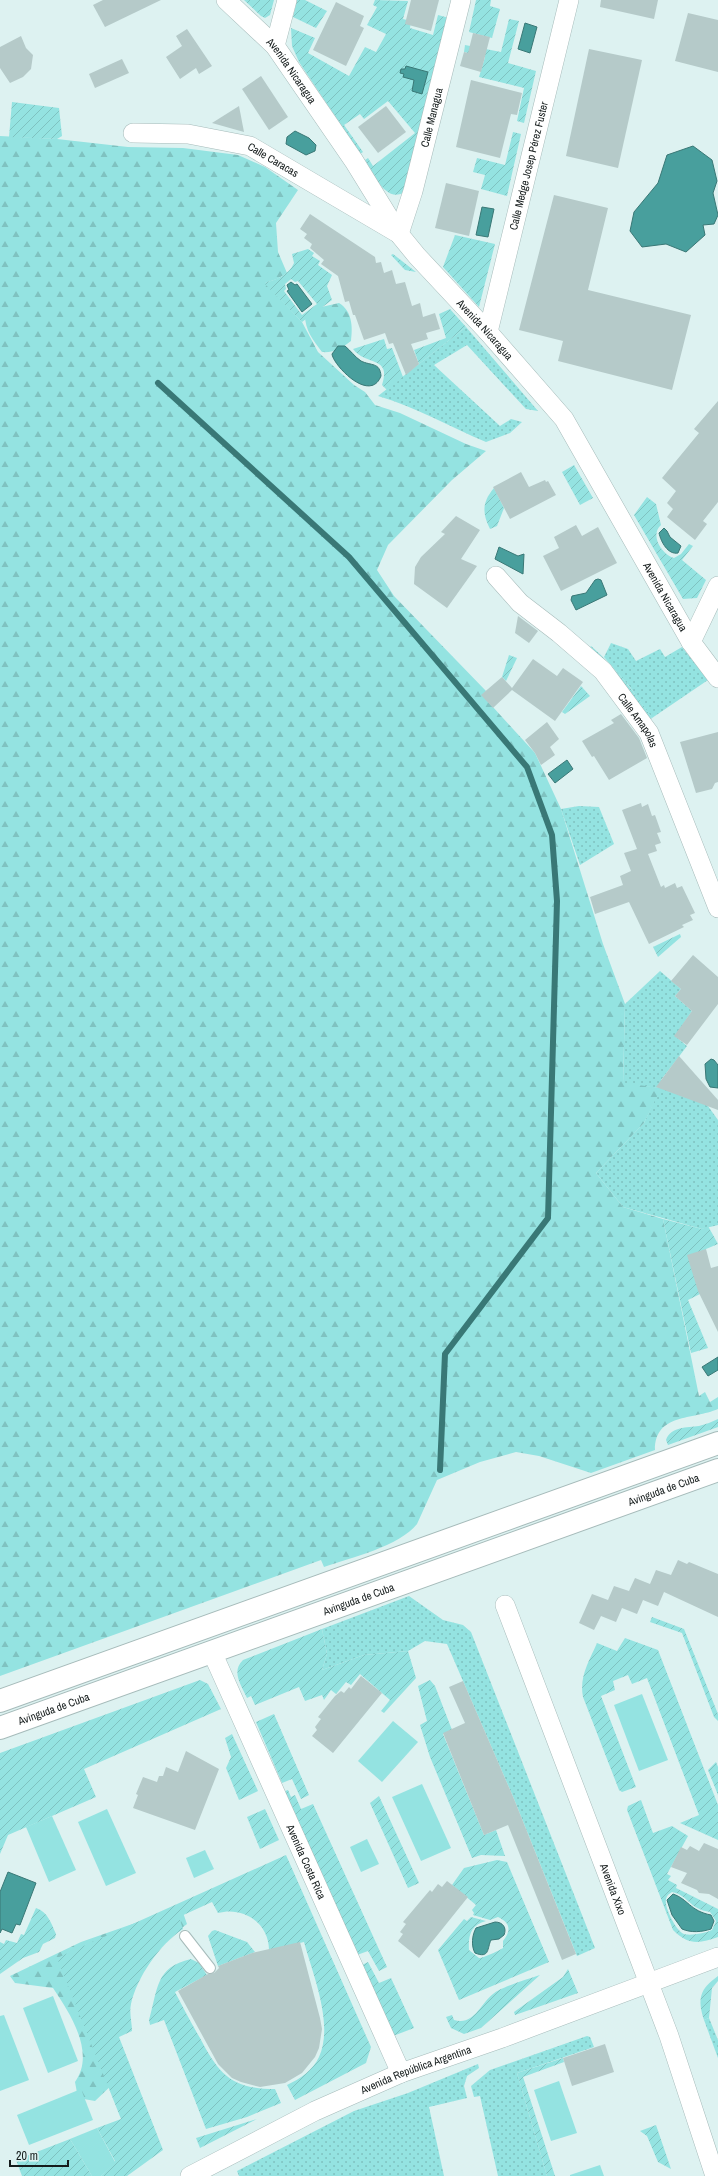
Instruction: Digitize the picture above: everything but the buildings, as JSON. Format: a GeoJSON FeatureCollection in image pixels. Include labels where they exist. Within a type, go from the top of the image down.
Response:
{"type":"FeatureCollection","features":[{"type":"Feature","properties":{"kind":"main road"},"geometry":{"type":"LineString","coordinates":[[0,1701],[718,1443]]}},
{"type":"Feature","properties":{"kind":"main road","name":"Avinguda de Cuba"},"geometry":{"type":"LineString","coordinates":[[0,1728],[718,1470]]}},
{"type":"Feature","properties":{"kind":"street","name":"Avenida Nicaragua"},"geometry":{"type":"LineString","coordinates":[[226,0],[275,46],[354,161],[399,234],[417,256],[488,332],[564,419],[691,642],[718,678]]}},
{"type":"Feature","properties":{"kind":"street"},"geometry":{"type":"LineString","coordinates":[[275,46],[287,0]]}},
{"type":"Feature","properties":{"kind":"street","name":"Calle Managua"},"geometry":{"type":"LineString","coordinates":[[399,234],[414,191],[461,0]]}},
{"type":"Feature","properties":{"kind":"street","name":"Calle Medge Josep Pérez Fuster"},"geometry":{"type":"LineString","coordinates":[[488,332],[569,0]]}},
{"type":"Feature","properties":{"kind":"street","name":"Calle Caracas"},"geometry":{"type":"LineString","coordinates":[[133,133],[188,134],[250,146],[399,234]]}},
{"type":"Feature","properties":{"kind":"street","name":"Calle Amapolas"},"geometry":{"type":"LineString","coordinates":[[496,576],[520,603],[559,633],[602,671],[649,733],[718,908]]}},
{"type":"Feature","properties":{"kind":"street"},"geometry":{"type":"LineString","coordinates":[[691,642],[718,586]]}},
{"type":"Feature","properties":{"kind":"street"},"geometry":{"type":"LineString","coordinates":[[694,1451],[712,1456],[718,1464]]}},
{"type":"Feature","properties":{"kind":"street","name":"Avenida Xixo"},"geometry":{"type":"LineString","coordinates":[[505,1605],[650,1983],[715,2176]]}},
{"type":"Feature","properties":{"kind":"street","name":"Avenida Costa Rica"},"geometry":{"type":"LineString","coordinates":[[212,1652],[401,2073]]}},
{"type":"Feature","properties":{"kind":"street","name":"Avenida República Argentina"},"geometry":{"type":"LineString","coordinates":[[190,2176],[315,2111],[401,2073],[718,1957]]}},
{"type":"Feature","properties":{"kind":"lane"},"geometry":{"type":"LineString","coordinates":[[185,1936],[210,1968]]}},
{"type":"Feature","properties":{"kind":"green space"},"geometry":{"type":"Polygon","coordinates":[[[244,0],[274,0],[270,15],[265,18],[261,16],[244,0]]]}},
{"type":"Feature","properties":{"kind":"green space"},"geometry":{"type":"Polygon","coordinates":[[[297,0],[305,0],[327,11],[316,28],[293,17],[297,0]]]}},
{"type":"Feature","properties":{"kind":"green space"},"geometry":{"type":"Polygon","coordinates":[[[375,0],[408,1],[403,19],[411,21],[410,28],[433,35],[438,15],[449,18],[403,193],[397,195],[385,190],[380,185],[365,160],[368,158],[373,166],[415,133],[388,101],[364,119],[360,114],[344,125],[363,152],[360,154],[299,62],[292,46],[291,28],[315,38],[308,53],[349,76],[365,47],[376,52],[386,34],[367,25],[377,7],[373,5],[375,0]]]}},
{"type":"Feature","properties":{"kind":"green space"},"geometry":{"type":"Polygon","coordinates":[[[476,0],[491,0],[490,6],[500,9],[492,38],[469,32],[476,0]]]}},
{"type":"Feature","properties":{"kind":"green space"},"geometry":{"type":"Polygon","coordinates":[[[509,19],[519,21],[508,63],[536,71],[524,123],[517,121],[524,88],[479,77],[485,57],[464,52],[465,45],[501,52],[509,19]]]}},
{"type":"Feature","properties":{"kind":"green space"},"geometry":{"type":"Polygon","coordinates":[[[12,102],[59,108],[62,136],[57,139],[9,137],[12,102]]]}},
{"type":"Feature","properties":{"kind":"green space"},"geometry":{"type":"Polygon","coordinates":[[[513,132],[521,134],[507,196],[481,189],[485,175],[473,172],[477,158],[505,165],[513,132]]]}},
{"type":"Feature","properties":{"kind":"green space"},"geometry":{"type":"Polygon","coordinates":[[[0,136],[57,139],[128,147],[183,148],[238,155],[265,167],[298,190],[276,223],[278,252],[287,273],[277,279],[265,283],[302,322],[318,352],[354,385],[365,392],[375,405],[400,413],[466,444],[486,451],[452,480],[388,545],[377,570],[394,596],[486,691],[482,695],[535,753],[561,809],[603,944],[625,1004],[623,1083],[661,1088],[644,1123],[596,1173],[623,1207],[663,1219],[699,1396],[705,1392],[710,1402],[718,1397],[718,1409],[677,1420],[668,1424],[661,1430],[657,1438],[655,1450],[591,1473],[539,1456],[516,1452],[480,1462],[437,1480],[417,1524],[399,1539],[387,1545],[324,1567],[321,1560],[0,1676],[0,136]]]}},
{"type":"Feature","properties":{"kind":"green space"},"geometry":{"type":"Polygon","coordinates":[[[455,235],[495,244],[479,307],[443,267],[455,235]]]}},
{"type":"Feature","properties":{"kind":"green space"},"geometry":{"type":"Polygon","coordinates":[[[308,249],[314,253],[312,256],[320,261],[318,265],[332,275],[327,286],[332,300],[302,322],[264,283],[277,279],[289,271],[294,263],[292,254],[308,249]],[[291,279],[285,284],[286,289],[284,291],[302,315],[317,304],[298,281],[295,282],[291,279]]]}},
{"type":"Feature","properties":{"kind":"green space"},"geometry":{"type":"Polygon","coordinates":[[[393,254],[416,272],[405,270],[391,255],[393,254]]]}},
{"type":"Feature","properties":{"kind":"green space"},"geometry":{"type":"Polygon","coordinates":[[[339,303],[347,310],[351,319],[351,341],[338,350],[322,352],[308,330],[305,315],[317,308],[339,303]]]}},
{"type":"Feature","properties":{"kind":"green space"},"geometry":{"type":"Polygon","coordinates":[[[450,309],[466,327],[419,364],[414,350],[446,338],[439,314],[450,309]]]}},
{"type":"Feature","properties":{"kind":"green space"},"geometry":{"type":"Polygon","coordinates":[[[466,327],[538,411],[526,409],[467,345],[434,365],[500,426],[511,419],[522,422],[510,433],[486,442],[419,411],[378,396],[466,327]]]}},
{"type":"Feature","properties":{"kind":"green space"},"geometry":{"type":"Polygon","coordinates":[[[384,339],[387,349],[392,348],[403,377],[387,390],[382,385],[384,370],[381,365],[364,358],[353,349],[384,339]]]}},
{"type":"Feature","properties":{"kind":"green space"},"geometry":{"type":"Polygon","coordinates":[[[574,465],[593,498],[580,505],[562,472],[574,465]]]}},
{"type":"Feature","properties":{"kind":"green space"},"geometry":{"type":"Polygon","coordinates":[[[494,488],[504,508],[497,526],[490,529],[487,523],[484,508],[487,498],[494,488]]]}},
{"type":"Feature","properties":{"kind":"green space"},"geometry":{"type":"Polygon","coordinates":[[[647,497],[656,504],[661,525],[656,534],[662,549],[674,558],[681,554],[689,544],[693,546],[682,560],[706,580],[697,598],[683,599],[634,515],[647,497]]]}},
{"type":"Feature","properties":{"kind":"green space"},"geometry":{"type":"Polygon","coordinates":[[[611,643],[628,649],[636,661],[660,649],[665,657],[682,647],[708,680],[652,718],[630,687],[604,657],[611,643]]]}},
{"type":"Feature","properties":{"kind":"green space"},"geometry":{"type":"Polygon","coordinates":[[[591,646],[624,680],[652,718],[649,720],[588,650],[591,646]]]}},
{"type":"Feature","properties":{"kind":"green space"},"geometry":{"type":"Polygon","coordinates":[[[509,655],[517,658],[506,681],[502,677],[509,655]]]}},
{"type":"Feature","properties":{"kind":"green space"},"geometry":{"type":"Polygon","coordinates":[[[581,686],[590,696],[565,714],[562,712],[581,686]]]}},
{"type":"Feature","properties":{"kind":"green space"},"geometry":{"type":"Polygon","coordinates":[[[579,806],[599,807],[614,844],[580,865],[561,809],[579,806]]]}},
{"type":"Feature","properties":{"kind":"green space"},"geometry":{"type":"Polygon","coordinates":[[[680,934],[681,937],[658,957],[653,947],[680,934]]]}},
{"type":"Feature","properties":{"kind":"green space"},"geometry":{"type":"Polygon","coordinates":[[[660,971],[681,989],[675,996],[692,1011],[675,1036],[687,1046],[661,1080],[708,1106],[718,1120],[718,1225],[702,1229],[623,1207],[596,1173],[644,1123],[660,1088],[623,1084],[625,1004],[660,971]]]}},
{"type":"Feature","properties":{"kind":"green space"},"geometry":{"type":"Polygon","coordinates":[[[663,1219],[702,1229],[708,1226],[718,1244],[706,1249],[702,1293],[688,1300],[708,1348],[691,1353],[663,1219]]]}},
{"type":"Feature","properties":{"kind":"green space"},"geometry":{"type":"Polygon","coordinates":[[[718,1419],[718,1427],[668,1445],[666,1440],[668,1435],[675,1430],[699,1426],[718,1419]]]}},
{"type":"Feature","properties":{"kind":"green space"},"geometry":{"type":"Polygon","coordinates":[[[409,1596],[443,1620],[463,1625],[471,1632],[595,1948],[577,1956],[514,1799],[447,1644],[425,1641],[408,1651],[364,1655],[322,1670],[327,1654],[322,1629],[409,1596]]]}},
{"type":"Feature","properties":{"kind":"green space"},"geometry":{"type":"Polygon","coordinates":[[[652,1617],[684,1629],[718,1714],[718,1721],[714,1717],[682,1633],[650,1622],[652,1617]]]}},
{"type":"Feature","properties":{"kind":"green space"},"geometry":{"type":"Polygon","coordinates":[[[322,1629],[327,1654],[322,1670],[364,1655],[408,1651],[416,1678],[384,1713],[381,1711],[390,1700],[360,1674],[351,1685],[346,1682],[336,1694],[331,1690],[324,1700],[322,1695],[305,1701],[299,1687],[255,1705],[251,1696],[247,1698],[237,1673],[239,1664],[243,1660],[322,1629]]]}},
{"type":"Feature","properties":{"kind":"green space"},"geometry":{"type":"Polygon","coordinates":[[[625,1638],[658,1650],[718,1805],[718,1840],[680,1823],[699,1815],[647,1678],[632,1684],[628,1675],[613,1681],[615,1690],[601,1696],[636,1787],[622,1792],[619,1790],[583,1697],[582,1683],[588,1663],[597,1643],[617,1651],[625,1638]]]}},
{"type":"Feature","properties":{"kind":"green space"},"geometry":{"type":"Polygon","coordinates":[[[200,1680],[208,1684],[221,1709],[84,1769],[96,1797],[8,1835],[0,1854],[0,1753],[200,1680]]]}},
{"type":"Feature","properties":{"kind":"green space"},"geometry":{"type":"Polygon","coordinates":[[[430,1680],[435,1686],[452,1730],[443,1734],[484,1835],[496,1830],[505,1856],[481,1855],[472,1858],[430,1757],[420,1725],[427,1721],[418,1686],[430,1680]]]}},
{"type":"Feature","properties":{"kind":"green space"},"geometry":{"type":"Polygon","coordinates":[[[642,1694],[668,1760],[639,1771],[614,1705],[642,1694]]]}},
{"type":"Feature","properties":{"kind":"green space"},"geometry":{"type":"Polygon","coordinates":[[[274,1714],[309,1795],[301,1799],[292,1779],[282,1783],[256,1722],[274,1714]]]}},
{"type":"Feature","properties":{"kind":"green space"},"geometry":{"type":"Polygon","coordinates":[[[393,1721],[418,1742],[382,1782],[358,1761],[393,1721]]]}},
{"type":"Feature","properties":{"kind":"green space"},"geometry":{"type":"Polygon","coordinates":[[[232,1734],[258,1791],[239,1800],[226,1768],[231,1757],[225,1738],[232,1734]]]}},
{"type":"Feature","properties":{"kind":"green space"},"geometry":{"type":"Polygon","coordinates":[[[716,1762],[718,1767],[718,1795],[708,1770],[716,1762]]]}},
{"type":"Feature","properties":{"kind":"green space"},"geometry":{"type":"Polygon","coordinates":[[[422,1784],[451,1848],[421,1861],[392,1797],[422,1784]]]}},
{"type":"Feature","properties":{"kind":"green space"},"geometry":{"type":"Polygon","coordinates":[[[288,1790],[291,1797],[295,1795],[301,1809],[313,1804],[387,1967],[379,1971],[368,1951],[357,1955],[285,1791],[288,1790]]]}},
{"type":"Feature","properties":{"kind":"green space"},"geometry":{"type":"Polygon","coordinates":[[[379,1796],[419,1883],[408,1888],[370,1803],[379,1796]]]}},
{"type":"Feature","properties":{"kind":"green space"},"geometry":{"type":"Polygon","coordinates":[[[641,1800],[653,1833],[672,1826],[688,1836],[667,1874],[671,1876],[668,1880],[677,1885],[676,1888],[718,1909],[718,1937],[705,1941],[694,1942],[678,1935],[673,1930],[627,1810],[628,1806],[641,1800]],[[672,1892],[669,1894],[666,1898],[666,1903],[671,1918],[681,1932],[687,1935],[712,1930],[716,1921],[710,1912],[697,1908],[682,1896],[672,1892]]]}},
{"type":"Feature","properties":{"kind":"green space"},"geometry":{"type":"Polygon","coordinates":[[[107,1809],[136,1873],[106,1886],[78,1822],[107,1809]]]}},
{"type":"Feature","properties":{"kind":"green space"},"geometry":{"type":"Polygon","coordinates":[[[265,1809],[279,1840],[260,1849],[247,1817],[265,1809]]]}},
{"type":"Feature","properties":{"kind":"green space"},"geometry":{"type":"Polygon","coordinates":[[[52,1816],[76,1870],[49,1882],[26,1827],[52,1816]]]}},
{"type":"Feature","properties":{"kind":"green space"},"geometry":{"type":"Polygon","coordinates":[[[367,1839],[379,1864],[361,1872],[350,1847],[367,1839]]]}},
{"type":"Feature","properties":{"kind":"green space"},"geometry":{"type":"Polygon","coordinates":[[[205,1850],[214,1869],[194,1878],[186,1858],[205,1850]]]}},
{"type":"Feature","properties":{"kind":"green space"},"geometry":{"type":"Polygon","coordinates":[[[286,1855],[371,2047],[366,2063],[295,2100],[287,2085],[306,2074],[316,2062],[323,2044],[324,2030],[323,2015],[317,1984],[304,1942],[269,1950],[265,1932],[253,1919],[237,1912],[227,1911],[218,1913],[212,1902],[179,1917],[183,1929],[174,1935],[158,1952],[138,1983],[130,2007],[132,2031],[119,2037],[163,2150],[127,2176],[101,2176],[115,2161],[97,2128],[121,2119],[57,1958],[286,1855]]]}},
{"type":"Feature","properties":{"kind":"green space"},"geometry":{"type":"Polygon","coordinates":[[[497,1860],[507,1862],[549,1962],[459,2000],[438,1950],[464,1919],[467,1921],[471,1917],[486,1921],[474,1928],[469,1940],[469,1950],[479,1958],[503,1948],[503,1941],[507,1934],[508,1928],[505,1922],[498,1917],[490,1920],[473,1915],[474,1913],[472,1910],[476,1905],[452,1885],[464,1868],[497,1860]]]}},
{"type":"Feature","properties":{"kind":"green space"},"geometry":{"type":"Polygon","coordinates":[[[181,1907],[187,1924],[149,1953],[117,2023],[116,2081],[95,2101],[78,2098],[75,2082],[81,2071],[83,2059],[82,2046],[67,2009],[53,1988],[15,1983],[10,1976],[81,1942],[181,1907]]]}},
{"type":"Feature","properties":{"kind":"green space"},"geometry":{"type":"Polygon","coordinates":[[[36,1908],[49,1918],[56,1934],[55,1938],[43,1944],[39,1952],[23,1958],[0,1974],[0,1942],[4,1944],[6,1940],[17,1943],[21,1934],[24,1935],[36,1908]]]}},
{"type":"Feature","properties":{"kind":"green space"},"geometry":{"type":"Polygon","coordinates":[[[215,1930],[247,1942],[255,1952],[218,1966],[208,1936],[215,1930]]]}},
{"type":"Feature","properties":{"kind":"green space"},"geometry":{"type":"Polygon","coordinates":[[[191,1959],[199,1963],[207,1975],[175,1992],[207,2051],[220,2070],[228,2077],[247,2086],[275,2089],[281,2103],[247,2117],[206,2129],[164,2020],[150,2025],[149,2020],[157,1989],[164,1974],[179,1963],[191,1959]]]}},
{"type":"Feature","properties":{"kind":"green space"},"geometry":{"type":"Polygon","coordinates":[[[368,1962],[379,1983],[391,1978],[414,2028],[393,2036],[362,1965],[368,1962]]]}},
{"type":"Feature","properties":{"kind":"green space"},"geometry":{"type":"Polygon","coordinates":[[[568,1969],[578,1993],[515,2015],[514,2012],[563,1977],[568,1969]]]}},
{"type":"Feature","properties":{"kind":"green space"},"geometry":{"type":"Polygon","coordinates":[[[540,1975],[481,2028],[464,2034],[451,2028],[446,2017],[452,2015],[454,2020],[467,2020],[472,2017],[488,1998],[497,1991],[515,1983],[540,1975]]]}},
{"type":"Feature","properties":{"kind":"green space"},"geometry":{"type":"Polygon","coordinates":[[[718,1976],[718,1981],[712,1988],[709,2018],[704,2020],[701,2006],[702,1995],[707,1985],[718,1976]]]}},
{"type":"Feature","properties":{"kind":"green space"},"geometry":{"type":"Polygon","coordinates":[[[53,1996],[78,2061],[48,2073],[23,2008],[53,1996]]]}},
{"type":"Feature","properties":{"kind":"green space"},"geometry":{"type":"Polygon","coordinates":[[[4,2015],[29,2080],[0,2091],[0,2016],[4,2015]]]}},
{"type":"Feature","properties":{"kind":"green space"},"geometry":{"type":"Polygon","coordinates":[[[709,2018],[718,2040],[718,2058],[704,2020],[709,2018]]]}},
{"type":"Feature","properties":{"kind":"green space"},"geometry":{"type":"Polygon","coordinates":[[[587,2036],[590,2037],[594,2047],[517,2073],[547,2176],[498,2176],[480,2096],[474,2097],[471,2086],[490,2070],[587,2036]]]}},
{"type":"Feature","properties":{"kind":"green space"},"geometry":{"type":"Polygon","coordinates":[[[563,2058],[564,2062],[523,2077],[555,2176],[547,2176],[517,2073],[563,2058]]]}},
{"type":"Feature","properties":{"kind":"green space"},"geometry":{"type":"Polygon","coordinates":[[[478,2064],[479,2068],[467,2076],[464,2086],[467,2098],[429,2107],[444,2176],[239,2176],[237,2171],[354,2111],[408,2093],[478,2064]]]}},
{"type":"Feature","properties":{"kind":"green space"},"geometry":{"type":"Polygon","coordinates":[[[559,2081],[577,2133],[551,2141],[534,2090],[559,2081]]]}},
{"type":"Feature","properties":{"kind":"green space"},"geometry":{"type":"Polygon","coordinates":[[[81,2089],[93,2120],[29,2145],[17,2115],[81,2089]]]}},
{"type":"Feature","properties":{"kind":"green space"},"geometry":{"type":"Polygon","coordinates":[[[257,2119],[200,2148],[196,2138],[257,2119]]]}},
{"type":"Feature","properties":{"kind":"green space"},"geometry":{"type":"Polygon","coordinates":[[[656,2125],[671,2169],[658,2162],[647,2136],[640,2131],[656,2125]]]}},
{"type":"Feature","properties":{"kind":"green space"},"geometry":{"type":"Polygon","coordinates":[[[97,2128],[115,2162],[101,2176],[92,2176],[70,2139],[97,2128]]]}},
{"type":"Feature","properties":{"kind":"green space"},"geometry":{"type":"Polygon","coordinates":[[[70,2139],[92,2176],[22,2176],[16,2160],[70,2139]]]}},
{"type":"Feature","properties":{"kind":"green space"},"geometry":{"type":"Polygon","coordinates":[[[600,2165],[604,2176],[570,2176],[570,2175],[600,2165]]]}},
{"type":"Feature","properties":{"kind":"shaded area"},"geometry":{"type":"Polygon","coordinates":[[[525,23],[537,27],[530,53],[518,49],[525,23]]]}},
{"type":"Feature","properties":{"kind":"shaded area"},"geometry":{"type":"Polygon","coordinates":[[[406,66],[428,72],[422,94],[412,91],[414,80],[403,77],[404,74],[400,73],[401,69],[405,69],[406,66]]]}},
{"type":"Feature","properties":{"kind":"shaded area"},"geometry":{"type":"Polygon","coordinates":[[[295,131],[309,138],[316,145],[315,151],[306,155],[286,144],[287,137],[295,131]]]}},
{"type":"Feature","properties":{"kind":"shaded area"},"geometry":{"type":"Polygon","coordinates":[[[693,146],[712,160],[717,181],[713,193],[718,215],[714,224],[703,225],[705,235],[686,252],[666,244],[642,247],[630,231],[634,212],[658,183],[667,155],[693,146]]]}},
{"type":"Feature","properties":{"kind":"shaded area"},"geometry":{"type":"Polygon","coordinates":[[[482,207],[494,209],[488,237],[476,235],[482,207]]]}},
{"type":"Feature","properties":{"kind":"shaded area"},"geometry":{"type":"Polygon","coordinates":[[[291,282],[295,285],[297,284],[312,304],[302,312],[287,291],[289,290],[287,285],[291,282]]]}},
{"type":"Feature","properties":{"kind":"shaded area"},"geometry":{"type":"Polygon","coordinates":[[[338,346],[345,346],[361,361],[379,368],[381,376],[376,384],[369,386],[361,384],[353,380],[345,373],[332,354],[338,346]]]}},
{"type":"Feature","properties":{"kind":"shaded area"},"geometry":{"type":"Polygon","coordinates":[[[664,528],[670,537],[681,546],[678,553],[671,552],[663,544],[659,533],[664,528]]]}},
{"type":"Feature","properties":{"kind":"shaded area"},"geometry":{"type":"Polygon","coordinates":[[[499,547],[518,556],[524,554],[523,574],[495,559],[499,547]]]}},
{"type":"Feature","properties":{"kind":"shaded area"},"geometry":{"type":"Polygon","coordinates":[[[595,580],[601,580],[607,595],[576,610],[571,600],[572,596],[586,593],[595,580]]]}},
{"type":"Feature","properties":{"kind":"shaded area"},"geometry":{"type":"Polygon","coordinates":[[[567,760],[573,769],[555,783],[548,774],[567,760]]]}},
{"type":"Feature","properties":{"kind":"shaded area"},"geometry":{"type":"Polygon","coordinates":[[[711,1059],[718,1065],[718,1088],[710,1087],[706,1079],[705,1064],[711,1059]]]}},
{"type":"Feature","properties":{"kind":"shaded area"},"geometry":{"type":"Polygon","coordinates":[[[718,1357],[718,1370],[708,1376],[702,1367],[718,1357]]]}},
{"type":"Feature","properties":{"kind":"shaded area"},"geometry":{"type":"Polygon","coordinates":[[[8,1872],[36,1883],[20,1925],[16,1924],[12,1933],[2,1929],[0,1933],[0,1892],[8,1872]]]}},
{"type":"Feature","properties":{"kind":"shaded area"},"geometry":{"type":"Polygon","coordinates":[[[673,1894],[698,1911],[711,1915],[714,1921],[711,1929],[696,1932],[682,1929],[672,1915],[667,1900],[673,1894]]]}},
{"type":"Feature","properties":{"kind":"shaded area"},"geometry":{"type":"Polygon","coordinates":[[[495,1922],[504,1926],[504,1935],[499,1939],[491,1940],[486,1954],[483,1955],[475,1953],[472,1940],[476,1928],[495,1922]]]}},
{"type":"Feature","properties":{"kind":"waterway"},"geometry":{"type":"LineString","coordinates":[[158,383],[349,557],[527,767],[552,835],[557,901],[548,1218],[445,1354],[440,1470]]}}]}
